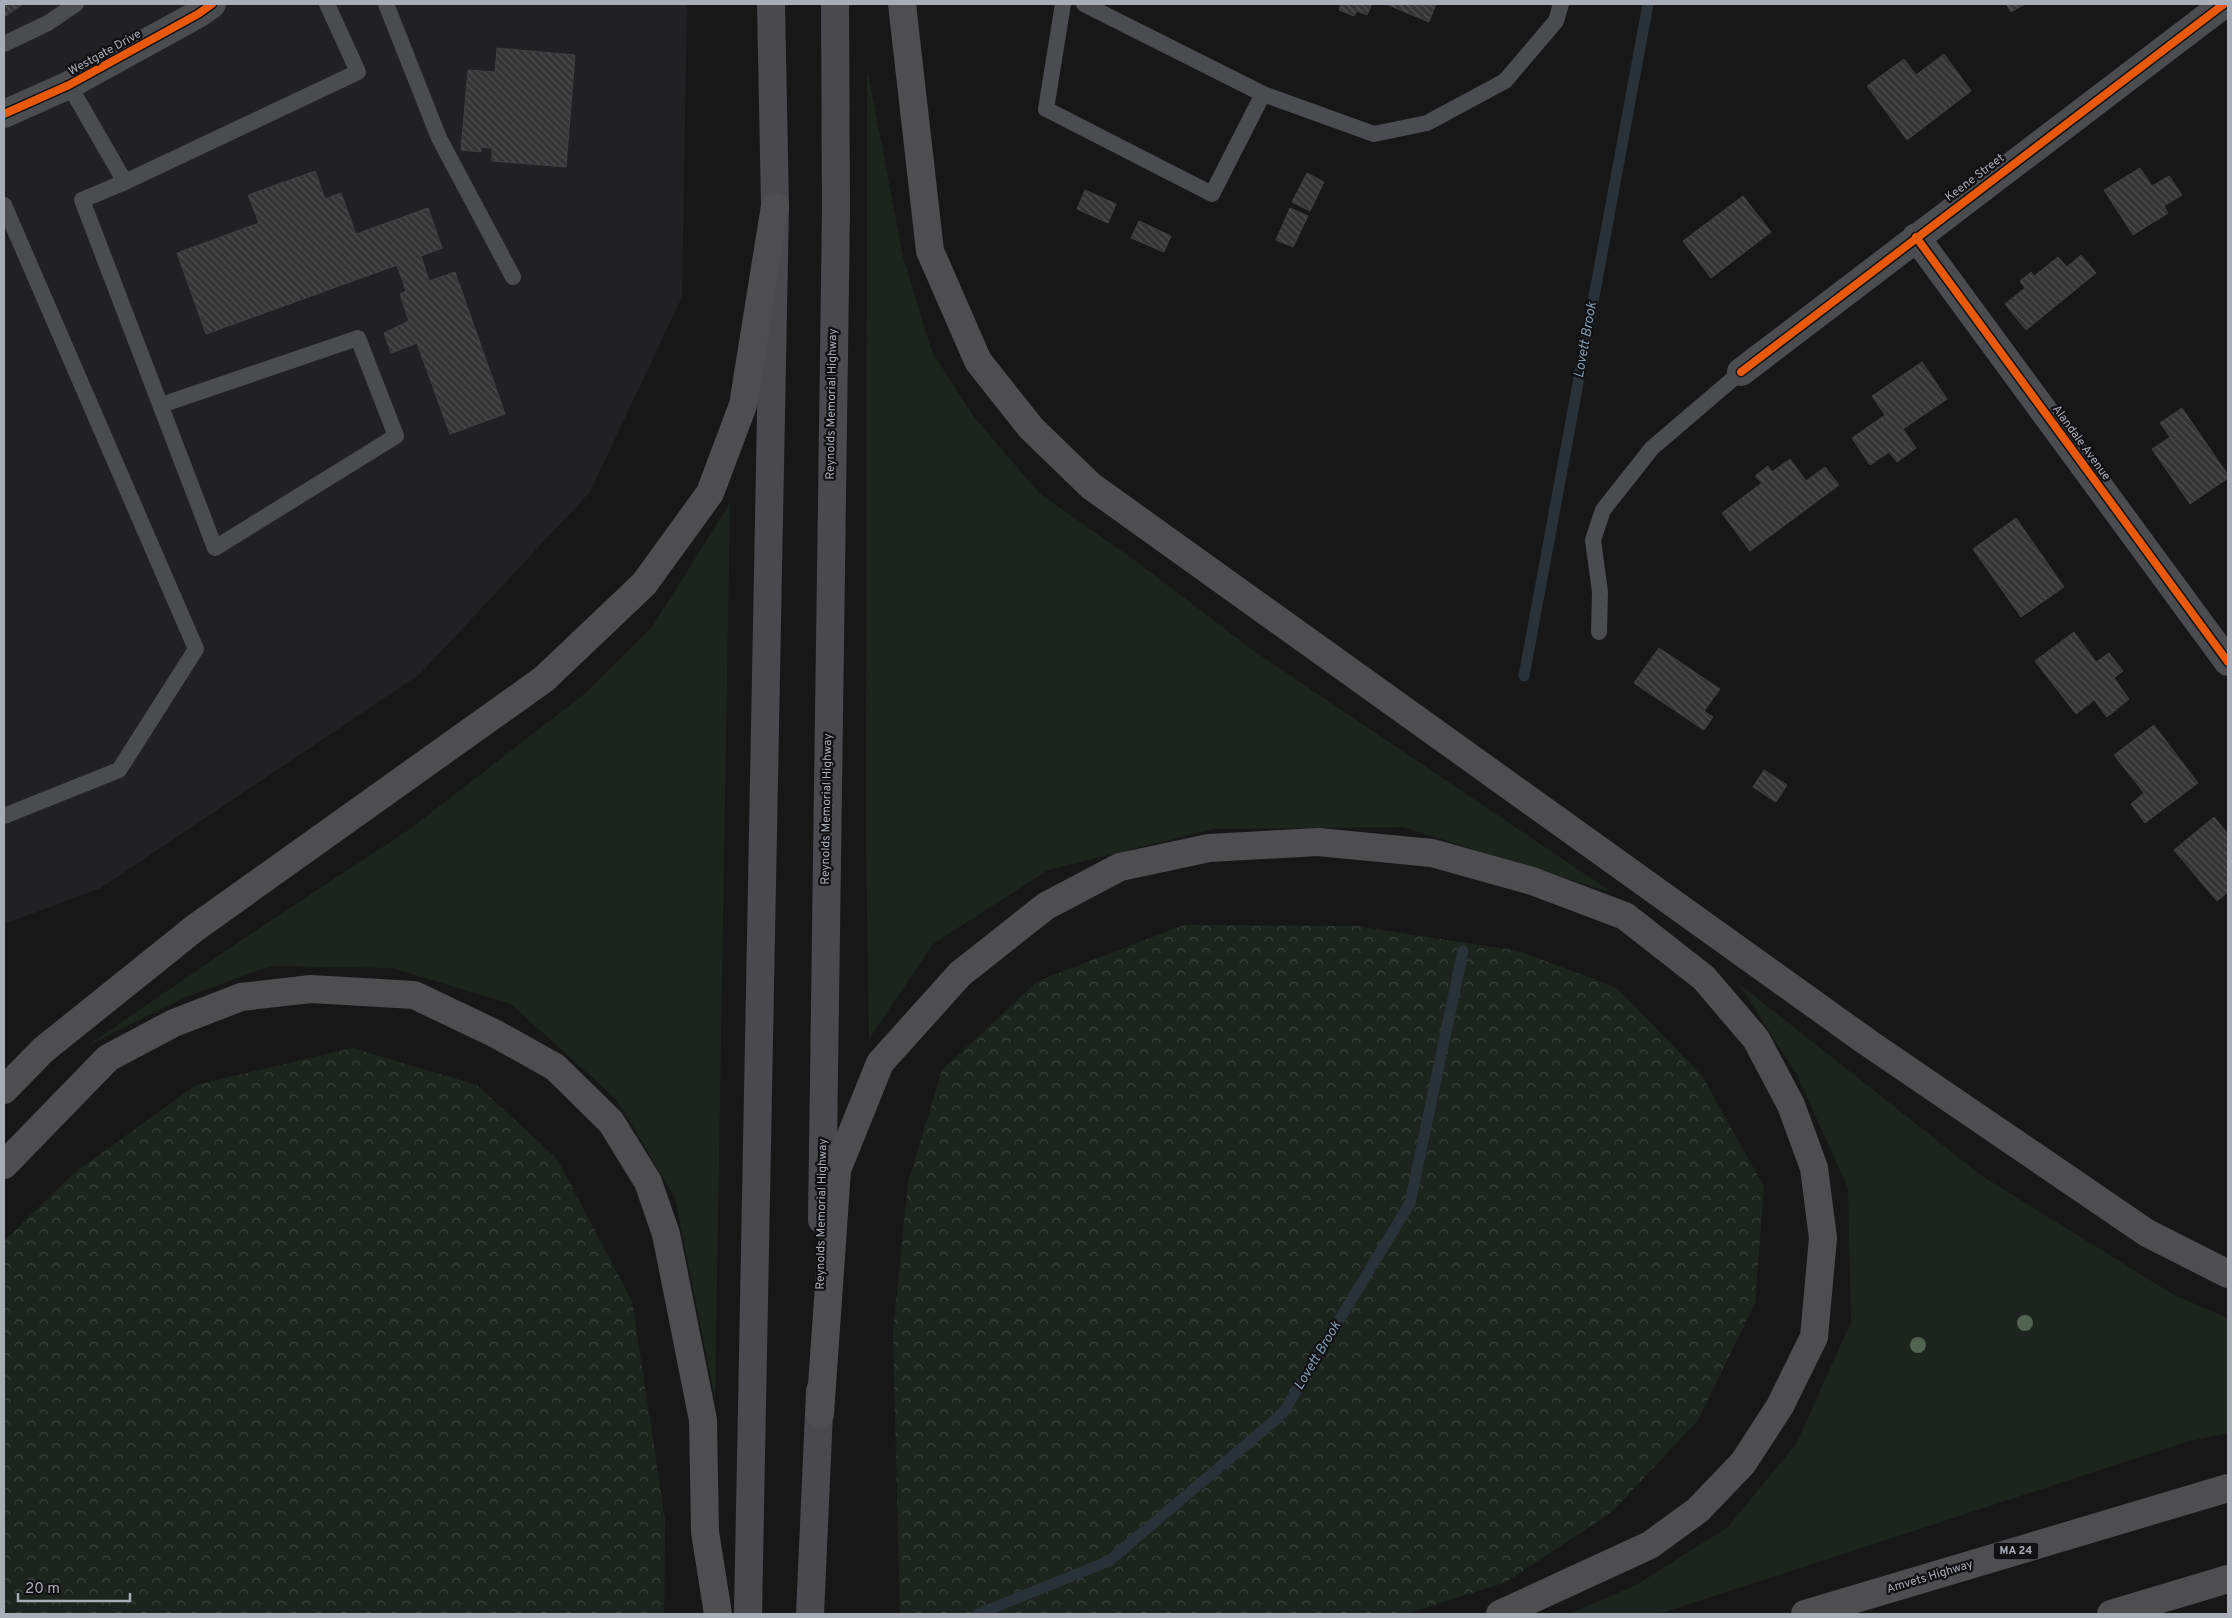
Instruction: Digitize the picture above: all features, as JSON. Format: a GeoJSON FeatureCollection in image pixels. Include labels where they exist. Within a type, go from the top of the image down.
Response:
{"type":"FeatureCollection","features":[{"type":"Feature","properties":{"kind":"highway"},"geometry":{"type":"LineString","coordinates":[[902,4],[930,251],[978,362],[1031,428],[1091,486],[1867,1042],[2147,1233],[2228,1274]]}},
{"type":"Feature","properties":{"kind":"highway"},"geometry":{"type":"LineString","coordinates":[[4,1090],[43,1050],[195,928],[544,679],[644,584],[710,493],[743,405],[775,206]]}},
{"type":"Feature","properties":{"kind":"highway"},"geometry":{"type":"LineString","coordinates":[[820,1414],[837,1170],[880,1063],[960,974],[1046,906],[1120,867],[1209,848],[1318,842],[1432,853],[1532,880],[1625,916],[1704,978],[1756,1039],[1791,1105],[1814,1168],[1823,1238],[1814,1337],[1780,1406],[1743,1463],[1698,1510],[1650,1545],[1500,1614]]}},
{"type":"Feature","properties":{"kind":"highway"},"geometry":{"type":"LineString","coordinates":[[4,1165],[108,1058],[174,1023],[241,997],[311,989],[414,995],[494,1033],[555,1067],[611,1122],[648,1182],[666,1234],[703,1420],[705,1532],[718,1614]]}},
{"type":"Feature","properties":{"kind":"highway","name":"Amvets Highway"},"geometry":{"type":"LineString","coordinates":[[1805,1614],[2228,1488]]}},
{"type":"Feature","properties":{"kind":"highway"},"geometry":{"type":"LineString","coordinates":[[2111,1614],[2228,1579]]}},
{"type":"Feature","properties":{"kind":"main road"},"geometry":{"type":"LineString","coordinates":[[748,1614],[775,206],[771,4]]}},
{"type":"Feature","properties":{"kind":"main road","name":"Reynolds Memorial Highway"},"geometry":{"type":"LineString","coordinates":[[810,1614],[820,1414],[836,210],[835,4]]}},
{"type":"Feature","properties":{"kind":"street","name":"Westgate Drive"},"geometry":{"type":"LineString","coordinates":[[4,114],[69,85],[198,14],[212,4]]}},
{"type":"Feature","properties":{"kind":"street","name":"Keene Street"},"geometry":{"type":"LineString","coordinates":[[1741,372],[1916,236],[2224,4]]}},
{"type":"Feature","properties":{"kind":"street","name":"Alandale Avenue"},"geometry":{"type":"LineString","coordinates":[[1916,236],[2220,634],[2228,662]]}},
{"type":"Feature","properties":{"kind":"lane"},"geometry":{"type":"LineString","coordinates":[[4,44],[48,23],[76,4]]}},
{"type":"Feature","properties":{"kind":"lane"},"geometry":{"type":"LineString","coordinates":[[161,405],[358,338],[396,436],[215,548],[82,200],[125,182],[358,72],[327,4]]}},
{"type":"Feature","properties":{"kind":"lane"},"geometry":{"type":"LineString","coordinates":[[386,4],[439,138],[513,277]]}},
{"type":"Feature","properties":{"kind":"lane"},"geometry":{"type":"LineString","coordinates":[[1063,4],[1046,109],[1212,194],[1263,94]]}},
{"type":"Feature","properties":{"kind":"lane"},"geometry":{"type":"LineString","coordinates":[[1084,4],[1263,94],[1374,134],[1427,123],[1505,81],[1556,21],[1561,4]]}},
{"type":"Feature","properties":{"kind":"lane"},"geometry":{"type":"LineString","coordinates":[[69,85],[125,182]]}},
{"type":"Feature","properties":{"kind":"lane"},"geometry":{"type":"LineString","coordinates":[[4,205],[196,649],[119,770],[4,816]]}},
{"type":"Feature","properties":{"kind":"lane"},"geometry":{"type":"LineString","coordinates":[[1599,632],[1600,592],[1593,540],[1603,510],[1652,448],[1741,372]]}},
{"type":"Feature","properties":{"kind":"shaded area"},"geometry":{"type":"Polygon","coordinates":[[[4,4],[687,4],[682,297],[590,492],[420,674],[101,888],[4,924],[4,4]]]}},
{"type":"Feature","properties":{"kind":"green space"},"geometry":{"type":"Polygon","coordinates":[[[867,67],[903,257],[932,352],[974,417],[1039,493],[1137,562],[1254,651],[1613,893],[1403,827],[1214,829],[1048,870],[933,944],[869,1039],[866,843],[867,67]]]}},
{"type":"Feature","properties":{"kind":"green space"},"geometry":{"type":"Polygon","coordinates":[[[730,503],[715,1399],[675,1198],[617,1100],[511,1004],[392,968],[270,966],[186,997],[85,1047],[252,933],[410,829],[583,695],[652,627],[730,503]]]}},
{"type":"Feature","properties":{"kind":"green space"},"geometry":{"type":"Polygon","coordinates":[[[1184,925],[1355,926],[1519,951],[1617,988],[1702,1076],[1764,1187],[1755,1303],[1698,1420],[1612,1512],[1506,1582],[1406,1614],[900,1614],[893,1333],[908,1183],[942,1070],[1038,981],[1184,925]]]}},
{"type":"Feature","properties":{"kind":"green space"},"geometry":{"type":"Polygon","coordinates":[[[1738,983],[1982,1176],[2174,1295],[2228,1318],[2228,1433],[2186,1442],[1659,1614],[1569,1614],[1636,1585],[1728,1527],[1796,1444],[1851,1322],[1848,1188],[1797,1075],[1738,983]]]}},
{"type":"Feature","properties":{"kind":"green space"},"geometry":{"type":"Polygon","coordinates":[[[352,1048],[477,1085],[557,1159],[632,1301],[665,1519],[664,1614],[4,1614],[4,1241],[73,1174],[196,1085],[352,1048]]]}},
{"type":"Feature","properties":{"kind":"building"},"geometry":{"type":"Polygon","coordinates":[[[4,4],[23,4],[4,17],[4,4]]]}},
{"type":"Feature","properties":{"kind":"building"},"geometry":{"type":"Polygon","coordinates":[[[1341,4],[1372,4],[1367,15],[1357,11],[1354,16],[1339,10],[1341,4]]]}},
{"type":"Feature","properties":{"kind":"building"},"geometry":{"type":"Polygon","coordinates":[[[1386,4],[1436,4],[1429,22],[1386,4]]]}},
{"type":"Feature","properties":{"kind":"building"},"geometry":{"type":"Polygon","coordinates":[[[2006,4],[2025,4],[2011,12],[2006,4]]]}},
{"type":"Feature","properties":{"kind":"building"},"geometry":{"type":"Polygon","coordinates":[[[497,48],[575,55],[566,167],[492,161],[492,148],[481,147],[481,152],[461,150],[468,70],[495,72],[497,48]]]}},
{"type":"Feature","properties":{"kind":"building"},"geometry":{"type":"Polygon","coordinates":[[[1944,54],[1971,91],[1907,140],[1867,86],[1904,59],[1916,75],[1944,54]]]}},
{"type":"Feature","properties":{"kind":"building"},"geometry":{"type":"Polygon","coordinates":[[[2140,168],[2152,186],[2169,176],[2182,195],[2164,206],[2168,213],[2133,235],[2104,190],[2140,168]]]}},
{"type":"Feature","properties":{"kind":"building"},"geometry":{"type":"Polygon","coordinates":[[[315,171],[325,199],[341,193],[356,234],[428,208],[442,248],[421,256],[429,281],[455,272],[505,414],[450,434],[417,343],[391,353],[384,333],[409,321],[400,294],[406,291],[397,265],[206,334],[177,253],[259,223],[248,195],[315,171]]]}},
{"type":"Feature","properties":{"kind":"building"},"geometry":{"type":"Polygon","coordinates":[[[1307,173],[1324,182],[1310,211],[1292,202],[1307,173]]]}},
{"type":"Feature","properties":{"kind":"building"},"geometry":{"type":"Polygon","coordinates":[[[1085,190],[1116,204],[1108,223],[1077,209],[1085,190]]]}},
{"type":"Feature","properties":{"kind":"building"},"geometry":{"type":"Polygon","coordinates":[[[1743,196],[1771,232],[1711,278],[1683,241],[1743,196]]]}},
{"type":"Feature","properties":{"kind":"building"},"geometry":{"type":"Polygon","coordinates":[[[1290,208],[1308,216],[1293,247],[1276,240],[1290,208]]]}},
{"type":"Feature","properties":{"kind":"building"},"geometry":{"type":"Polygon","coordinates":[[[1139,221],[1171,236],[1164,252],[1131,238],[1139,221]]]}},
{"type":"Feature","properties":{"kind":"building"},"geometry":{"type":"Polygon","coordinates":[[[2081,255],[2096,273],[2026,330],[2005,304],[2025,288],[2020,281],[2031,272],[2034,276],[2058,257],[2067,267],[2081,255]]]}},
{"type":"Feature","properties":{"kind":"building"},"geometry":{"type":"Polygon","coordinates":[[[1922,362],[1947,399],[1903,429],[1916,448],[1897,462],[1889,452],[1870,465],[1852,438],[1885,415],[1872,396],[1922,362]]]}},
{"type":"Feature","properties":{"kind":"building"},"geometry":{"type":"Polygon","coordinates":[[[2182,408],[2228,475],[2228,478],[2190,504],[2152,449],[2170,437],[2160,423],[2182,408]]]}},
{"type":"Feature","properties":{"kind":"building"},"geometry":{"type":"Polygon","coordinates":[[[1790,459],[1806,481],[1825,467],[1839,485],[1750,551],[1722,513],[1762,483],[1755,476],[1768,466],[1772,472],[1790,459]]]}},
{"type":"Feature","properties":{"kind":"building"},"geometry":{"type":"Polygon","coordinates":[[[2016,518],[2064,587],[2021,617],[1973,549],[2016,518]]]}},
{"type":"Feature","properties":{"kind":"building"},"geometry":{"type":"Polygon","coordinates":[[[2074,632],[2096,662],[2109,653],[2123,671],[2114,678],[2129,699],[2107,717],[2094,700],[2076,714],[2035,661],[2074,632]]]}},
{"type":"Feature","properties":{"kind":"building"},"geometry":{"type":"Polygon","coordinates":[[[1659,648],[1720,689],[1704,711],[1713,717],[1704,730],[1634,683],[1659,648]]]}},
{"type":"Feature","properties":{"kind":"building"},"geometry":{"type":"Polygon","coordinates":[[[2154,725],[2198,783],[2145,823],[2131,804],[2144,793],[2114,755],[2154,725]]]}},
{"type":"Feature","properties":{"kind":"building"},"geometry":{"type":"Polygon","coordinates":[[[1764,770],[1787,785],[1776,802],[1753,787],[1764,770]]]}},
{"type":"Feature","properties":{"kind":"building"},"geometry":{"type":"Polygon","coordinates":[[[2214,817],[2228,834],[2228,892],[2217,901],[2174,850],[2214,817]]]}},
{"type":"Feature","properties":{"kind":"waterway","name":"Lovett Brook"},"geometry":{"type":"LineString","coordinates":[[1524,676],[1648,4]]}},
{"type":"Feature","properties":{"kind":"waterway","name":"Lovett Brook"},"geometry":{"type":"LineString","coordinates":[[978,1614],[1109,1561],[1283,1413],[1410,1203],[1463,951]]}},
{"type":"Feature","properties":{"kind":"cycle path"},"geometry":{"type":"LineString","coordinates":[[4,114],[69,85],[198,14],[212,4]]}},
{"type":"Feature","properties":{"kind":"cycle path"},"geometry":{"type":"LineString","coordinates":[[1741,372],[2224,4]]}},
{"type":"Feature","properties":{"kind":"cycle path"},"geometry":{"type":"LineString","coordinates":[[1916,237],[2228,662]]}}]}
